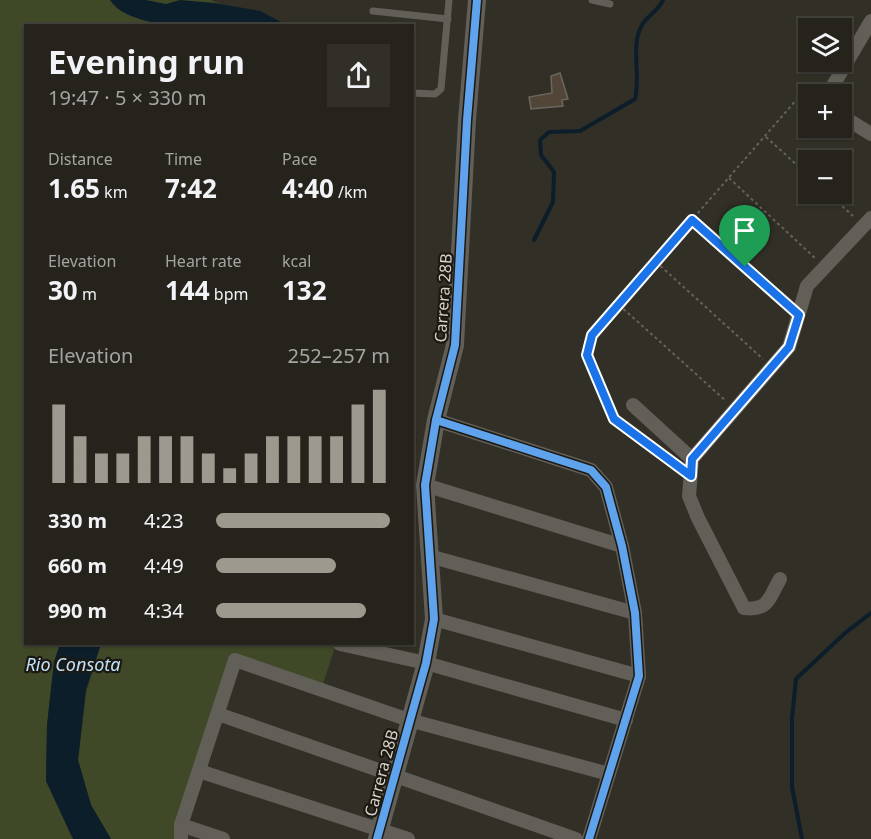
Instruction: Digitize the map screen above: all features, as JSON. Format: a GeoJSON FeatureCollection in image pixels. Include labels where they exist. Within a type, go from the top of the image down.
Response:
{"type":"FeatureCollection","features":[{"type":"Feature","properties":{"kind":"street","name":"Carrera 28B"},"geometry":{"type":"LineString","coordinates":[[378,835],[426,663],[434,619],[425,485],[436,420],[455,345],[467,120],[477,0]]}},
{"type":"Feature","properties":{"kind":"street"},"geometry":{"type":"LineString","coordinates":[[834,84],[871,21]]}},
{"type":"Feature","properties":{"kind":"street"},"geometry":{"type":"LineString","coordinates":[[852,122],[871,134]]}},
{"type":"Feature","properties":{"kind":"street"},"geometry":{"type":"LineString","coordinates":[[780,579],[764,607],[744,608],[689,496],[692,459],[789,347],[807,286],[868,222]]}},
{"type":"Feature","properties":{"kind":"street"},"geometry":{"type":"LineString","coordinates":[[633,405],[692,459]]}},
{"type":"Feature","properties":{"kind":"street"},"geometry":{"type":"LineString","coordinates":[[436,420],[591,470],[606,488],[622,546],[635,613],[639,676],[589,839]]}},
{"type":"Feature","properties":{"kind":"street"},"geometry":{"type":"LineString","coordinates":[[425,485],[622,546]]}},
{"type":"Feature","properties":{"kind":"street"},"geometry":{"type":"LineString","coordinates":[[429,556],[635,613]]}},
{"type":"Feature","properties":{"kind":"street"},"geometry":{"type":"LineString","coordinates":[[434,619],[639,676]]}},
{"type":"Feature","properties":{"kind":"street"},"geometry":{"type":"LineString","coordinates":[[345,645],[426,663],[626,720]]}},
{"type":"Feature","properties":{"kind":"street"},"geometry":{"type":"LineString","coordinates":[[222,839],[181,832],[235,660],[410,720],[609,774]]}},
{"type":"Feature","properties":{"kind":"street"},"geometry":{"type":"LineString","coordinates":[[218,714],[576,839]]}},
{"type":"Feature","properties":{"kind":"street"},"geometry":{"type":"LineString","coordinates":[[199,771],[378,835],[408,839]]}},
{"type":"Feature","properties":{"kind":"lane"},"geometry":{"type":"LineString","coordinates":[[414,93],[435,94],[441,89],[449,0]]}},
{"type":"Feature","properties":{"kind":"lane"},"geometry":{"type":"LineString","coordinates":[[592,0],[610,4]]}},
{"type":"Feature","properties":{"kind":"lane"},"geometry":{"type":"LineString","coordinates":[[373,11],[448,20]]}},
{"type":"Feature","properties":{"kind":"path"},"geometry":{"type":"LineString","coordinates":[[691,476],[614,419],[587,355],[592,335],[798,98]]}},
{"type":"Feature","properties":{"kind":"path"},"geometry":{"type":"LineString","coordinates":[[765,136],[798,166]]}},
{"type":"Feature","properties":{"kind":"path"},"geometry":{"type":"LineString","coordinates":[[729,178],[825,267]]}},
{"type":"Feature","properties":{"kind":"path"},"geometry":{"type":"LineString","coordinates":[[843,204],[868,222]]}},
{"type":"Feature","properties":{"kind":"path"},"geometry":{"type":"LineString","coordinates":[[692,220],[799,315]]}},
{"type":"Feature","properties":{"kind":"path"},"geometry":{"type":"LineString","coordinates":[[656,262],[771,367]]}},
{"type":"Feature","properties":{"kind":"path"},"geometry":{"type":"LineString","coordinates":[[619,305],[735,409]]}},
{"type":"Feature","properties":{"kind":"green space"},"geometry":{"type":"Polygon","coordinates":[[[0,0],[211,0],[249,16],[253,24],[24,24],[24,645],[60,645],[54,662],[47,725],[46,781],[73,839],[0,839],[0,0]]]}},
{"type":"Feature","properties":{"kind":"green space"},"geometry":{"type":"Polygon","coordinates":[[[101,645],[336,645],[321,690],[235,660],[181,839],[111,839],[91,805],[78,760],[86,693],[101,645]]]}},
{"type":"Feature","properties":{"kind":"water"},"geometry":{"type":"Polygon","coordinates":[[[110,0],[146,0],[166,4],[180,0],[214,3],[260,11],[285,24],[165,24],[141,20],[122,12],[110,0]]]}},
{"type":"Feature","properties":{"kind":"water","name":"Rio Consota"},"geometry":{"type":"Polygon","coordinates":[[[60,645],[101,645],[86,689],[78,760],[91,805],[111,839],[73,839],[46,781],[47,725],[54,662],[60,645]]]}},
{"type":"Feature","properties":{"kind":"building"},"geometry":{"type":"Polygon","coordinates":[[[560,73],[568,99],[562,100],[563,106],[531,109],[529,97],[552,93],[551,76],[560,73]]]}},
{"type":"Feature","properties":{"kind":"waterway"},"geometry":{"type":"LineString","coordinates":[[534,240],[553,202],[554,172],[541,155],[540,140],[549,132],[580,131],[635,99],[638,33],[644,21],[663,0]]}},
{"type":"Feature","properties":{"kind":"waterway"},"geometry":{"type":"LineString","coordinates":[[802,839],[792,787],[792,718],[796,679],[845,633],[871,613]]}},
{"type":"Feature","properties":{"kind":"cycle path"},"geometry":{"type":"LineString","coordinates":[[377,839],[426,663],[434,619],[425,485],[436,420],[455,345],[467,120],[477,0]]}},
{"type":"Feature","properties":{"kind":"cycle path"},"geometry":{"type":"LineString","coordinates":[[436,420],[591,470],[606,487],[622,546],[635,613],[639,676],[589,839]]}},
{"type":"Feature","properties":{"kind":"route"},"geometry":{"type":"LineString","coordinates":[[692,220],[745,267],[799,315],[789,347],[692,459],[691,476],[614,419],[587,355],[592,335],[692,220]]}}]}
